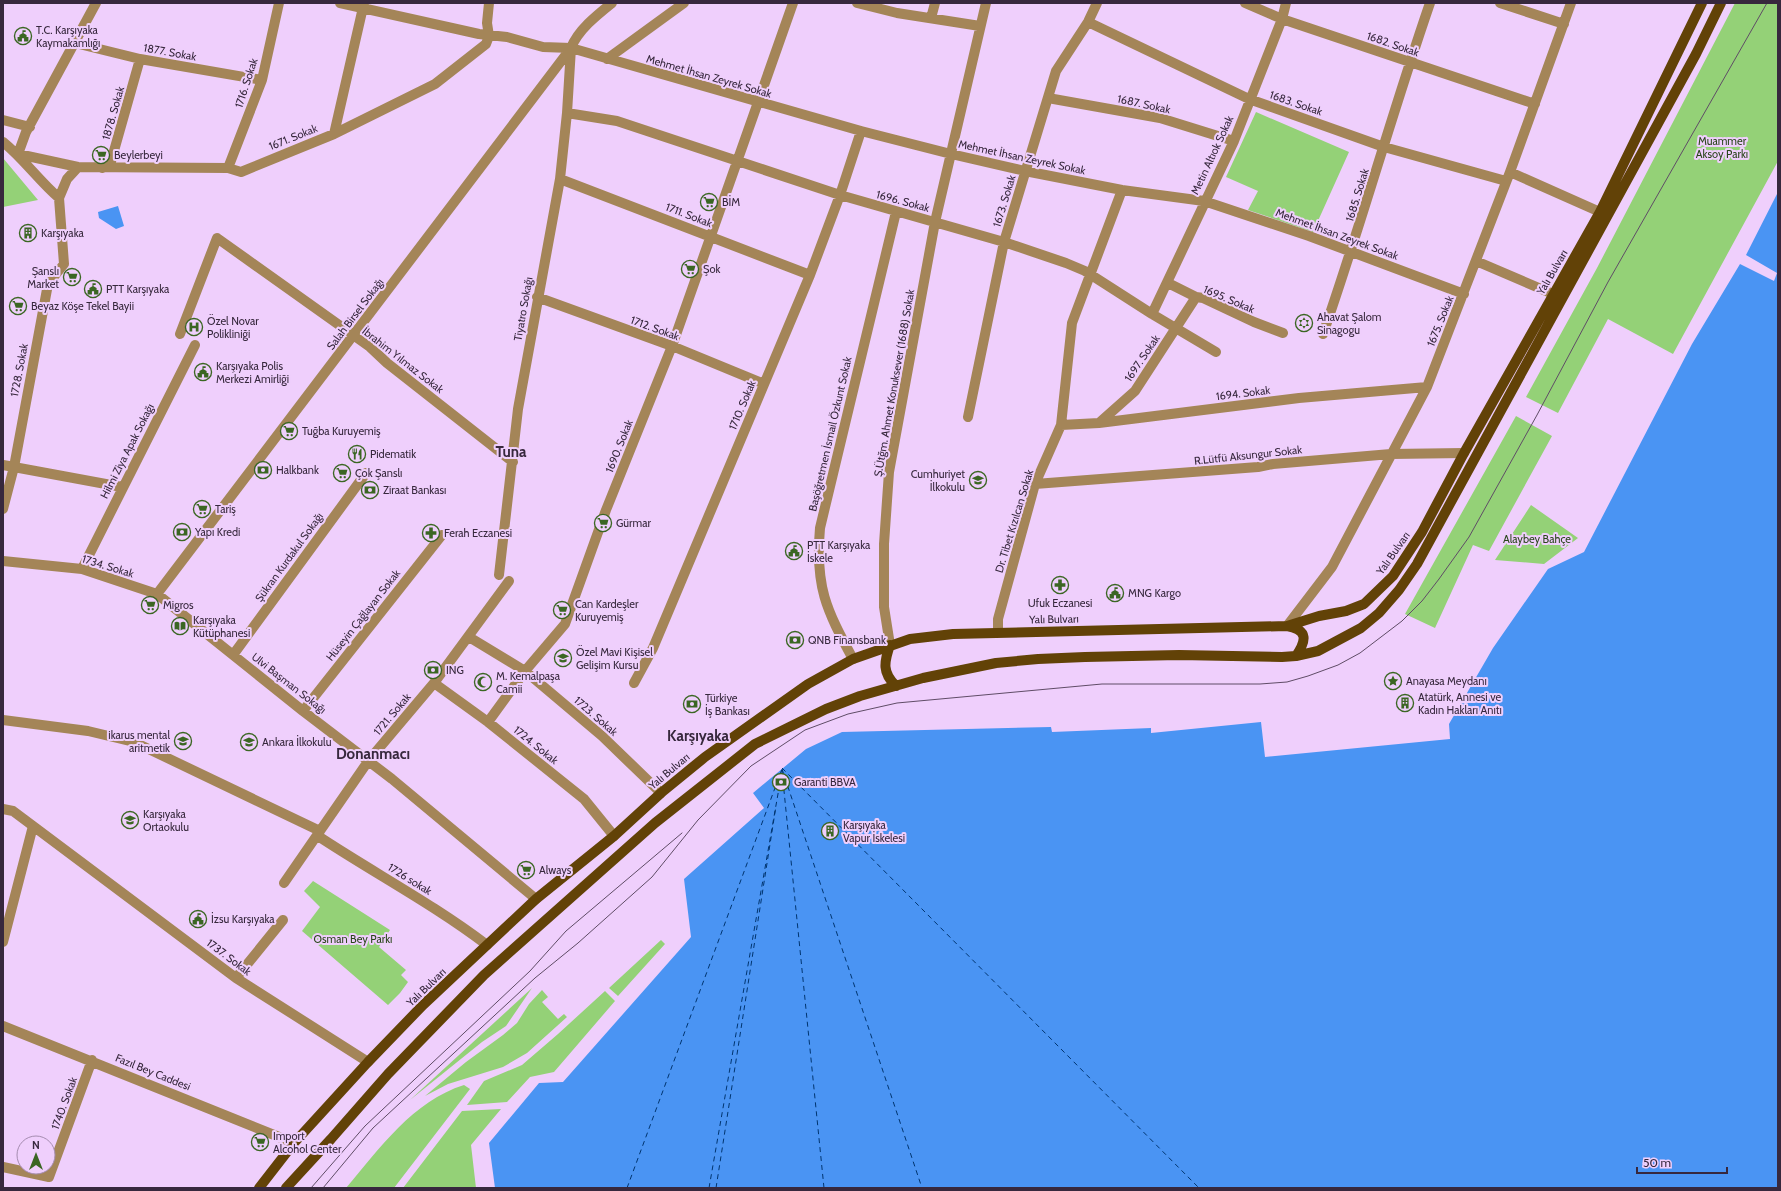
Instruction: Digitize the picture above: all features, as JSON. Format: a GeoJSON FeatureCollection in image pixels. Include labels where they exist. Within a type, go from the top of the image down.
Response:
{"type":"FeatureCollection","features":[{"type":"Feature","properties":{"kind":"main road","name":"Yalı Bulvarı"},"geometry":{"type":"LineString","coordinates":[[259,1188],[294,1143],[368,1062],[423,1005],[536,899],[614,836],[661,793],[705,757],[808,684],[853,659],[890,645],[928,636],[998,632],[1287,626],[1319,616],[1346,612],[1364,604],[1379,592],[1393,576],[1422,532],[1464,453],[1600,212],[1702,3]]}},
{"type":"Feature","properties":{"kind":"main road","name":"Yalı Bulvarı"},"geometry":{"type":"LineString","coordinates":[[896,686],[996,664],[1038,659],[1179,655],[1296,656],[1318,650],[1361,628],[1379,613],[1399,590],[1417,564],[1696,54],[1721,3]]}},
{"type":"Feature","properties":{"kind":"main road"},"geometry":{"type":"LineString","coordinates":[[1287,626],[1297,627],[1302,632],[1304,639],[1296,656]]}},
{"type":"Feature","properties":{"kind":"main road"},"geometry":{"type":"LineString","coordinates":[[286,1188],[388,1074],[484,975],[667,813],[755,744],[826,709],[896,686],[890,680],[885,670],[885,660],[890,645]]}},
{"type":"Feature","properties":{"kind":"street"},"geometry":{"type":"LineString","coordinates":[[18,154],[28,130],[96,3]]}},
{"type":"Feature","properties":{"kind":"street","name":"1716. Sokak"},"geometry":{"type":"LineString","coordinates":[[228,168],[262,80],[279,3]]}},
{"type":"Feature","properties":{"kind":"street","name":"Mehmet İhsan Zeyrek Sokak"},"geometry":{"type":"LineString","coordinates":[[340,3],[363,6],[489,36],[507,37],[543,47],[571,48],[860,131],[1025,171],[1122,190],[1204,201],[1309,236],[1464,294]]}},
{"type":"Feature","properties":{"kind":"street"},"geometry":{"type":"LineString","coordinates":[[489,36],[487,23],[490,3]]}},
{"type":"Feature","properties":{"kind":"street","name":"Salah Birsel Sokağı"},"geometry":{"type":"LineString","coordinates":[[157,594],[571,48],[575,38],[612,3]]}},
{"type":"Feature","properties":{"kind":"street"},"geometry":{"type":"LineString","coordinates":[[607,59],[684,3]]}},
{"type":"Feature","properties":{"kind":"street","name":"1690. Sokak"},"geometry":{"type":"LineString","coordinates":[[488,722],[525,671],[565,624],[606,510],[672,346],[793,3]]}},
{"type":"Feature","properties":{"kind":"street"},"geometry":{"type":"LineString","coordinates":[[857,3],[897,13],[980,26]]}},
{"type":"Feature","properties":{"kind":"street"},"geometry":{"type":"LineString","coordinates":[[931,18],[935,3]]}},
{"type":"Feature","properties":{"kind":"street"},"geometry":{"type":"LineString","coordinates":[[951,154],[986,3]]}},
{"type":"Feature","properties":{"kind":"street","name":"1673. Sokak"},"geometry":{"type":"LineString","coordinates":[[968,417],[1004,242],[1056,71],[1088,22],[1097,3]]}},
{"type":"Feature","properties":{"kind":"street","name":"1682. Sokak"},"geometry":{"type":"LineString","coordinates":[[1245,3],[1282,19],[1535,104]]}},
{"type":"Feature","properties":{"kind":"street","name":"Metin Altıok Sokak"},"geometry":{"type":"LineString","coordinates":[[1152,314],[1204,201],[1234,141],[1249,99],[1282,19],[1286,3]]}},
{"type":"Feature","properties":{"kind":"street","name":"1685. Sokak"},"geometry":{"type":"LineString","coordinates":[[1323,334],[1352,252],[1409,62],[1430,3]]}},
{"type":"Feature","properties":{"kind":"street"},"geometry":{"type":"LineString","coordinates":[[1500,3],[1564,24]]}},
{"type":"Feature","properties":{"kind":"street","name":"1675. Sokak"},"geometry":{"type":"LineString","coordinates":[[1287,626],[1332,567],[1427,387],[1508,177],[1571,3]]}},
{"type":"Feature","properties":{"kind":"street"},"geometry":{"type":"LineString","coordinates":[[334,134],[363,6]]}},
{"type":"Feature","properties":{"kind":"street","name":"1683. Sokak"},"geometry":{"type":"LineString","coordinates":[[1088,22],[1249,99],[1384,147],[1508,177],[1600,212]]}},
{"type":"Feature","properties":{"kind":"street","name":"1671. Sokak"},"geometry":{"type":"LineString","coordinates":[[18,154],[78,167],[228,168],[241,172],[334,134],[435,84],[486,44],[489,36]]}},
{"type":"Feature","properties":{"kind":"street","name":"1877. Sokak"},"geometry":{"type":"LineString","coordinates":[[75,43],[140,59],[262,80]]}},
{"type":"Feature","properties":{"kind":"street","name":"Tiyatro Sokağı"},"geometry":{"type":"LineString","coordinates":[[499,575],[514,462],[518,410],[537,298],[560,179],[567,113],[571,48]]}},
{"type":"Feature","properties":{"kind":"street","name":"1878. Sokak"},"geometry":{"type":"LineString","coordinates":[[102,168],[110,165],[140,59]]}},
{"type":"Feature","properties":{"kind":"street","name":"1687. Sokak"},"geometry":{"type":"LineString","coordinates":[[1048,98],[1160,118],[1234,141]]}},
{"type":"Feature","properties":{"kind":"street","name":"1696. Sokak"},"geometry":{"type":"LineString","coordinates":[[567,113],[617,121],[840,195],[1004,242],[1066,263],[1085,271],[1090,276],[1216,352]]}},
{"type":"Feature","properties":{"kind":"street"},"geometry":{"type":"LineString","coordinates":[[3,120],[28,130]]}},
{"type":"Feature","properties":{"kind":"street"},"geometry":{"type":"LineString","coordinates":[[3,127],[28,130]]}},
{"type":"Feature","properties":{"kind":"street","name":"1710. Sokak"},"geometry":{"type":"LineString","coordinates":[[634,683],[653,648],[810,275],[840,195],[860,131]]}},
{"type":"Feature","properties":{"kind":"street"},"geometry":{"type":"LineString","coordinates":[[3,142],[18,154],[43,184],[60,198],[67,179],[78,167]]}},
{"type":"Feature","properties":{"kind":"street","name":"Ş.Ütğm. Ahmet Konuksever (1688) Sokak"},"geometry":{"type":"LineString","coordinates":[[890,645],[884,606],[884,544],[889,472],[935,222],[951,154]]}},
{"type":"Feature","properties":{"kind":"street","name":"1711. Sokak"},"geometry":{"type":"LineString","coordinates":[[560,179],[810,275]]}},
{"type":"Feature","properties":{"kind":"street","name":"Dr. Tibet Kızılcan Sokak"},"geometry":{"type":"LineString","coordinates":[[998,632],[998,619],[1035,484],[1061,425],[1072,323],[1122,190]]}},
{"type":"Feature","properties":{"kind":"street","name":"1728. Sokak"},"geometry":{"type":"LineString","coordinates":[[3,509],[14,467],[48,284],[64,264],[60,198]]}},
{"type":"Feature","properties":{"kind":"street","name":"Başöğretmen İsmail Özkunt Sokak"},"geometry":{"type":"LineString","coordinates":[[853,659],[833,622],[823,596],[819,573],[818,546],[820,528],[851,395],[896,212]]}},
{"type":"Feature","properties":{"kind":"street","name":"İbrahim Yılmaz Sokak"},"geometry":{"type":"LineString","coordinates":[[180,334],[217,238],[370,348],[514,462]]}},
{"type":"Feature","properties":{"kind":"street"},"geometry":{"type":"LineString","coordinates":[[1476,261],[1553,294]]}},
{"type":"Feature","properties":{"kind":"street","name":"1695. Sokak"},"geometry":{"type":"LineString","coordinates":[[1168,282],[1196,298],[1202,298],[1254,322],[1283,333]]}},
{"type":"Feature","properties":{"kind":"street","name":"1712. Sokak"},"geometry":{"type":"LineString","coordinates":[[537,298],[672,346],[764,384]]}},
{"type":"Feature","properties":{"kind":"street","name":"1697. Sokak"},"geometry":{"type":"LineString","coordinates":[[1098,423],[1135,391],[1196,298]]}},
{"type":"Feature","properties":{"kind":"street","name":"Hilmi Ziya Apak Sokağı"},"geometry":{"type":"LineString","coordinates":[[82,569],[122,487],[195,345]]}},
{"type":"Feature","properties":{"kind":"street","name":"1694. Sokak"},"geometry":{"type":"LineString","coordinates":[[1061,425],[1098,423],[1299,398],[1427,387]]}},
{"type":"Feature","properties":{"kind":"street","name":"R.Lütfü Aksungur Sokak"},"geometry":{"type":"LineString","coordinates":[[1035,484],[1258,467],[1273,464],[1392,454],[1464,453]]}},
{"type":"Feature","properties":{"kind":"street"},"geometry":{"type":"LineString","coordinates":[[3,465],[122,487]]}},
{"type":"Feature","properties":{"kind":"street","name":"Şükran Kurdakul Sokağı"},"geometry":{"type":"LineString","coordinates":[[233,655],[366,473]]}},
{"type":"Feature","properties":{"kind":"street","name":"Hüseyin Çağlayan Sokak"},"geometry":{"type":"LineString","coordinates":[[303,710],[442,535]]}},
{"type":"Feature","properties":{"kind":"street","name":"1734. Sokak"},"geometry":{"type":"LineString","coordinates":[[3,561],[82,569],[157,594]]}},
{"type":"Feature","properties":{"kind":"street","name":"1721. Sokak"},"geometry":{"type":"LineString","coordinates":[[284,883],[369,760],[434,683],[509,581]]}},
{"type":"Feature","properties":{"kind":"street","name":"Ulvi Başman Sokağı"},"geometry":{"type":"LineString","coordinates":[[157,594],[303,710],[369,760],[536,899]]}},
{"type":"Feature","properties":{"kind":"street","name":"1723. Sokak"},"geometry":{"type":"LineString","coordinates":[[469,637],[525,671],[602,736],[661,793]]}},
{"type":"Feature","properties":{"kind":"street","name":"1724. Sokak"},"geometry":{"type":"LineString","coordinates":[[434,683],[488,722],[584,799],[614,836]]}},
{"type":"Feature","properties":{"kind":"street","name":"1726 sokak"},"geometry":{"type":"LineString","coordinates":[[3,720],[88,731],[134,742],[319,833],[465,928],[488,945]]}},
{"type":"Feature","properties":{"kind":"street","name":"1737. Sokak"},"geometry":{"type":"LineString","coordinates":[[3,809],[13,811],[236,978],[368,1062]]}},
{"type":"Feature","properties":{"kind":"street"},"geometry":{"type":"LineString","coordinates":[[3,942],[33,826]]}},
{"type":"Feature","properties":{"kind":"street"},"geometry":{"type":"LineString","coordinates":[[236,978],[283,920]]}},
{"type":"Feature","properties":{"kind":"street","name":"Fazıl Bey Caddesi"},"geometry":{"type":"LineString","coordinates":[[3,1026],[92,1060],[294,1143]]}},
{"type":"Feature","properties":{"kind":"street","name":"1740. Sokak"},"geometry":{"type":"LineString","coordinates":[[3,1167],[49,1177],[92,1060]]}},
{"type":"Feature","properties":{"kind":"green space","name":"Muammer Aksoy Parkı"},"geometry":{"type":"Polygon","coordinates":[[[1735,3],[1778,3],[1778,161],[1673,354],[1608,319],[1558,413],[1526,397],[1597,268],[1735,3]]]}},
{"type":"Feature","properties":{"kind":"green space"},"geometry":{"type":"Polygon","coordinates":[[[1256,112],[1349,152],[1313,232],[1248,210],[1258,191],[1226,177],[1256,112]]]}},
{"type":"Feature","properties":{"kind":"green space"},"geometry":{"type":"Polygon","coordinates":[[[3,158],[38,200],[3,207],[3,158]]]}},
{"type":"Feature","properties":{"kind":"green space"},"geometry":{"type":"Polygon","coordinates":[[[1516,416],[1552,436],[1489,551],[1473,545],[1435,628],[1405,614],[1516,416]]]}},
{"type":"Feature","properties":{"kind":"green space","name":"Alaybey Bahçe"},"geometry":{"type":"Polygon","coordinates":[[[1531,505],[1578,538],[1544,564],[1495,560],[1531,505]]]}},
{"type":"Feature","properties":{"kind":"green space","name":"Osman Bey Parkı"},"geometry":{"type":"Polygon","coordinates":[[[313,881],[390,930],[379,947],[406,970],[401,975],[408,982],[388,1005],[302,931],[320,907],[304,891],[313,881]]]}},
{"type":"Feature","properties":{"kind":"green space"},"geometry":{"type":"Polygon","coordinates":[[[661,940],[665,944],[618,996],[609,988],[661,940]]]}},
{"type":"Feature","properties":{"kind":"green space"},"geometry":{"type":"Polygon","coordinates":[[[532,988],[506,1026],[482,1042],[410,1100],[532,988]]]}},
{"type":"Feature","properties":{"kind":"green space"},"geometry":{"type":"Polygon","coordinates":[[[542,990],[548,997],[542,1002],[558,1019],[564,1014],[567,1017],[527,1053],[503,1067],[448,1084],[425,1096],[517,1023],[529,1004],[542,990]]]}},
{"type":"Feature","properties":{"kind":"green space"},"geometry":{"type":"Polygon","coordinates":[[[605,991],[615,1001],[554,1072],[530,1077],[507,1102],[467,1105],[484,1081],[522,1065],[605,991]]]}},
{"type":"Feature","properties":{"kind":"green space"},"geometry":{"type":"Polygon","coordinates":[[[464,1085],[470,1089],[394,1188],[346,1188],[385,1142],[413,1114],[446,1092],[464,1085]]]}},
{"type":"Feature","properties":{"kind":"green space"},"geometry":{"type":"Polygon","coordinates":[[[501,1109],[471,1145],[476,1188],[403,1188],[462,1111],[501,1109]]]}},
{"type":"Feature","properties":{"kind":"water"},"geometry":{"type":"Polygon","coordinates":[[[1778,192],[1778,1188],[495,1188],[489,1143],[539,1083],[563,1082],[691,937],[684,879],[764,808],[753,793],[806,749],[842,732],[1051,727],[1052,732],[1151,728],[1151,733],[1261,722],[1265,757],[1450,739],[1449,724],[1493,648],[1548,569],[1584,552],[1692,344],[1740,264],[1774,281],[1777,273],[1746,255],[1778,192]]]}},
{"type":"Feature","properties":{"kind":"water"},"geometry":{"type":"Polygon","coordinates":[[[118,206],[124,226],[116,229],[99,218],[98,212],[118,206]]]}},
{"type":"Feature","properties":{"kind":"ferry route"},"geometry":{"type":"LineString","coordinates":[[782,768],[1199,1188]]}},
{"type":"Feature","properties":{"kind":"ferry route"},"geometry":{"type":"LineString","coordinates":[[782,769],[922,1188]]}},
{"type":"Feature","properties":{"kind":"ferry route"},"geometry":{"type":"LineString","coordinates":[[627,1188],[782,769]]}},
{"type":"Feature","properties":{"kind":"ferry route"},"geometry":{"type":"LineString","coordinates":[[782,771],[824,1188]]}},
{"type":"Feature","properties":{"kind":"ferry route"},"geometry":{"type":"LineString","coordinates":[[709,1188],[782,771]]}},
{"type":"Feature","properties":{"kind":"ferry route"},"geometry":{"type":"LineString","coordinates":[[716,1188],[776,806]]}},
{"type":"Feature","properties":{"kind":"tram line"},"geometry":{"type":"LineString","coordinates":[[323,1188],[373,1128],[535,978],[578,943],[652,877],[698,820],[751,766],[805,730],[848,714],[897,703],[1102,684],[1260,684],[1287,682],[1338,665],[1360,653],[1402,621],[1422,601],[1469,537],[1537,415],[1608,282],[1767,3]]}},
{"type":"Feature","properties":{"kind":"tram line"},"geometry":{"type":"LineString","coordinates":[[311,1188],[365,1126],[530,971],[566,931],[682,833]]}},
{"type":"Feature","properties":{"kind":"place","name":"T.C. Karşıyaka Kaymakamlığı"},"geometry":{"type":"Point","coordinates":[23,36]}},
{"type":"Feature","properties":{"kind":"place","name":"Beylerbeyi"},"geometry":{"type":"Point","coordinates":[101,155]}},
{"type":"Feature","properties":{"kind":"place","name":"BİM"},"geometry":{"type":"Point","coordinates":[709,202]}},
{"type":"Feature","properties":{"kind":"place","name":"Karşıyaka"},"geometry":{"type":"Point","coordinates":[28,233]}},
{"type":"Feature","properties":{"kind":"place","name":"Şok"},"geometry":{"type":"Point","coordinates":[690,269]}},
{"type":"Feature","properties":{"kind":"place","name":"Şanslı Market"},"geometry":{"type":"Point","coordinates":[72,277]}},
{"type":"Feature","properties":{"kind":"place","name":"PTT Karşıyaka"},"geometry":{"type":"Point","coordinates":[93,289]}},
{"type":"Feature","properties":{"kind":"place","name":"Beyaz Köşe Tekel Bayii"},"geometry":{"type":"Point","coordinates":[18,306]}},
{"type":"Feature","properties":{"kind":"place","name":"Ahavat Şalom Sinagogu"},"geometry":{"type":"Point","coordinates":[1304,323]}},
{"type":"Feature","properties":{"kind":"place","name":"Özel Novar Polikliniği"},"geometry":{"type":"Point","coordinates":[194,327]}},
{"type":"Feature","properties":{"kind":"place","name":"Karşıyaka Polis Merkezi Amirliği"},"geometry":{"type":"Point","coordinates":[203,372]}},
{"type":"Feature","properties":{"kind":"place","name":"Tuğba Kuruyemiş"},"geometry":{"type":"Point","coordinates":[289,431]}},
{"type":"Feature","properties":{"kind":"place","name":"Pidematik"},"geometry":{"type":"Point","coordinates":[357,454]}},
{"type":"Feature","properties":{"kind":"place","name":"Halkbank"},"geometry":{"type":"Point","coordinates":[263,470]}},
{"type":"Feature","properties":{"kind":"place","name":"Çok Şanslı"},"geometry":{"type":"Point","coordinates":[342,473]}},
{"type":"Feature","properties":{"kind":"place","name":"Cumhuriyet İlkokulu"},"geometry":{"type":"Point","coordinates":[978,480]}},
{"type":"Feature","properties":{"kind":"place","name":"Ziraat Bankası"},"geometry":{"type":"Point","coordinates":[370,490]}},
{"type":"Feature","properties":{"kind":"place","name":"Tariş"},"geometry":{"type":"Point","coordinates":[202,509]}},
{"type":"Feature","properties":{"kind":"place","name":"Gürmar"},"geometry":{"type":"Point","coordinates":[603,523]}},
{"type":"Feature","properties":{"kind":"place","name":"Yapı Kredi"},"geometry":{"type":"Point","coordinates":[182,532]}},
{"type":"Feature","properties":{"kind":"place","name":"Ferah Eczanesi"},"geometry":{"type":"Point","coordinates":[431,533]}},
{"type":"Feature","properties":{"kind":"place","name":"PTT Karşıyaka İskele"},"geometry":{"type":"Point","coordinates":[794,551]}},
{"type":"Feature","properties":{"kind":"place","name":"Ufuk Eczanesi"},"geometry":{"type":"Point","coordinates":[1060,585]}},
{"type":"Feature","properties":{"kind":"place","name":"MNG Kargo"},"geometry":{"type":"Point","coordinates":[1115,593]}},
{"type":"Feature","properties":{"kind":"place","name":"Migros"},"geometry":{"type":"Point","coordinates":[150,605]}},
{"type":"Feature","properties":{"kind":"place","name":"Can Kardeşler Kuruyemiş"},"geometry":{"type":"Point","coordinates":[562,610]}},
{"type":"Feature","properties":{"kind":"place","name":"Karşıyaka Kütüphanesi"},"geometry":{"type":"Point","coordinates":[180,626]}},
{"type":"Feature","properties":{"kind":"place","name":"QNB Finansbank"},"geometry":{"type":"Point","coordinates":[795,640]}},
{"type":"Feature","properties":{"kind":"place","name":"Özel Mavi Kişisel Gelişim Kursu"},"geometry":{"type":"Point","coordinates":[563,658]}},
{"type":"Feature","properties":{"kind":"place","name":"ING"},"geometry":{"type":"Point","coordinates":[433,670]}},
{"type":"Feature","properties":{"kind":"place","name":"Anayasa Meydanı"},"geometry":{"type":"Point","coordinates":[1393,681]}},
{"type":"Feature","properties":{"kind":"place","name":"M. Kemalpaşa Camii"},"geometry":{"type":"Point","coordinates":[483,682]}},
{"type":"Feature","properties":{"kind":"place","name":"Atatürk, Annesi ve Kadın Hakları Anıtı"},"geometry":{"type":"Point","coordinates":[1405,703]}},
{"type":"Feature","properties":{"kind":"place","name":"Türkiye İş Bankası"},"geometry":{"type":"Point","coordinates":[692,704]}},
{"type":"Feature","properties":{"kind":"place","name":"ikarus mental aritmetik"},"geometry":{"type":"Point","coordinates":[183,741]}},
{"type":"Feature","properties":{"kind":"place","name":"Ankara İlkokulu"},"geometry":{"type":"Point","coordinates":[249,742]}},
{"type":"Feature","properties":{"kind":"place","name":"Garanti BBVA"},"geometry":{"type":"Point","coordinates":[781,782]}},
{"type":"Feature","properties":{"kind":"place","name":"Karşıyaka Ortaokulu"},"geometry":{"type":"Point","coordinates":[130,820]}},
{"type":"Feature","properties":{"kind":"place","name":"Karşıyaka Vapur İskelesi"},"geometry":{"type":"Point","coordinates":[830,831]}},
{"type":"Feature","properties":{"kind":"place","name":"Always"},"geometry":{"type":"Point","coordinates":[526,870]}},
{"type":"Feature","properties":{"kind":"place","name":"İzsu Karşıyaka"},"geometry":{"type":"Point","coordinates":[198,919]}},
{"type":"Feature","properties":{"kind":"place","name":"Import Alcohol Center"},"geometry":{"type":"Point","coordinates":[260,1142]}},
{"type":"Feature","properties":{"kind":"district","name":"Tuna"},"geometry":{"type":"Point","coordinates":[511,452]}},
{"type":"Feature","properties":{"kind":"district","name":"Karşıyaka"},"geometry":{"type":"Point","coordinates":[698,736]}},
{"type":"Feature","properties":{"kind":"district","name":"Donanmacı"},"geometry":{"type":"Point","coordinates":[373,754]}}]}
